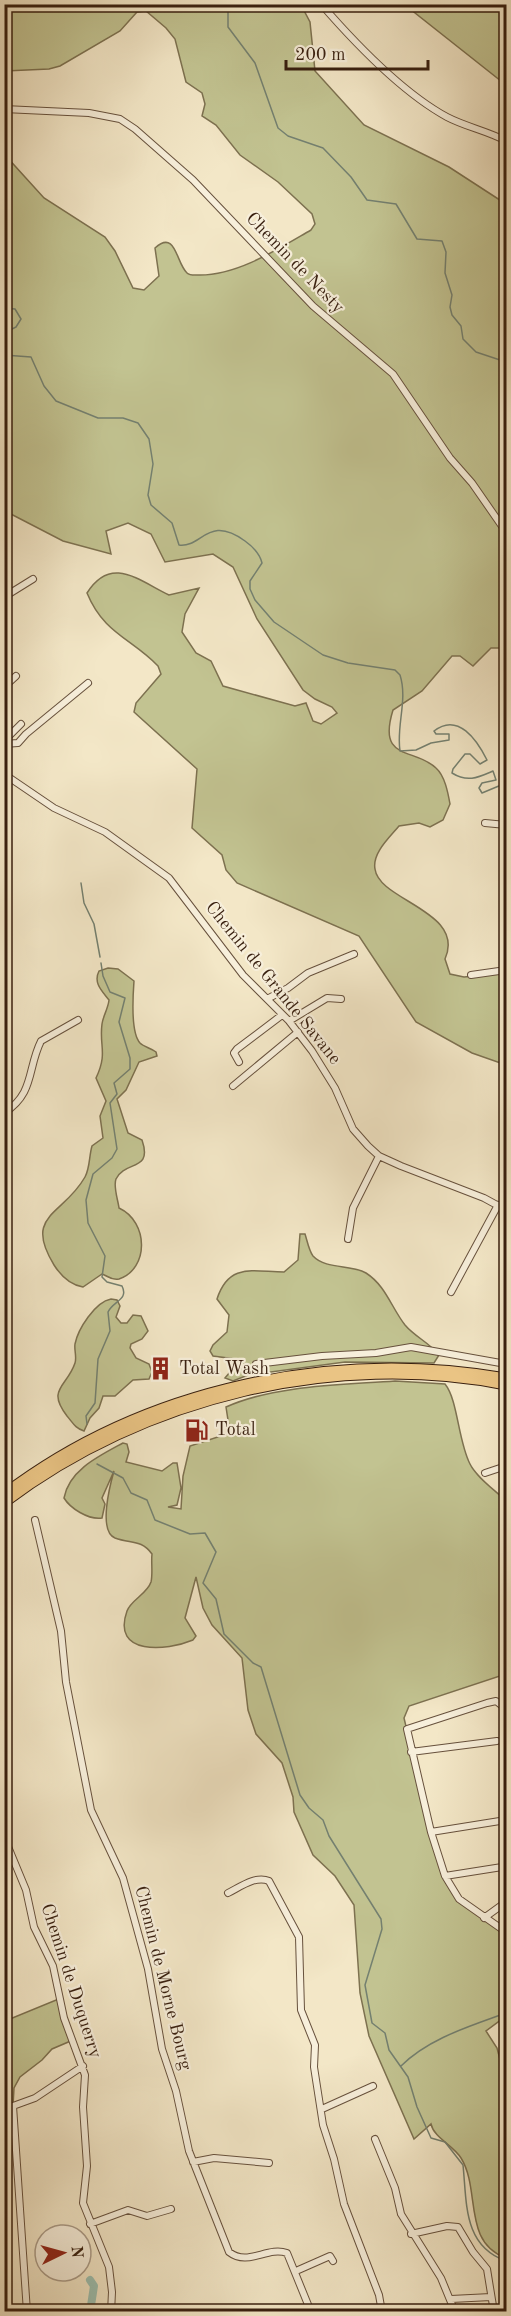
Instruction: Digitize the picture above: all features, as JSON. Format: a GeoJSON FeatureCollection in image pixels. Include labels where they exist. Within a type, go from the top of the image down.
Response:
{"type":"FeatureCollection","features":[{"type":"Feature","properties":{"kind":"highway"},"geometry":{"type":"LineString","coordinates":[[4,1494],[79,1446],[122,1425],[157,1411],[244,1385],[300,1374],[368,1368],[433,1369],[507,1378]]}},
{"type":"Feature","properties":{"kind":"highway"},"geometry":{"type":"LineString","coordinates":[[4,1503],[49,1472],[125,1432],[198,1405],[261,1388],[371,1375],[449,1377],[507,1385]]}},
{"type":"Feature","properties":{"kind":"street"},"geometry":{"type":"LineString","coordinates":[[321,4],[392,76],[425,103],[450,118],[507,141]]}},
{"type":"Feature","properties":{"kind":"street","name":"Chemin de Nesty"},"geometry":{"type":"LineString","coordinates":[[4,109],[89,113],[120,119],[135,129],[193,180],[313,306],[393,374],[450,458],[472,483],[507,532]]}},
{"type":"Feature","properties":{"kind":"street"},"geometry":{"type":"LineString","coordinates":[[4,597],[33,579]]}},
{"type":"Feature","properties":{"kind":"street"},"geometry":{"type":"LineString","coordinates":[[4,687],[16,676]]}},
{"type":"Feature","properties":{"kind":"street"},"geometry":{"type":"LineString","coordinates":[[4,743],[18,743],[88,684]]}},
{"type":"Feature","properties":{"kind":"street"},"geometry":{"type":"LineString","coordinates":[[4,743],[21,724]]}},
{"type":"Feature","properties":{"kind":"street","name":"Chemin de Grande Savane"},"geometry":{"type":"LineString","coordinates":[[4,774],[54,808],[105,832],[169,878],[243,975],[298,1032],[328,1074],[353,1129],[379,1156],[498,1204],[507,1210]]}},
{"type":"Feature","properties":{"kind":"street"},"geometry":{"type":"LineString","coordinates":[[485,823],[507,825]]}},
{"type":"Feature","properties":{"kind":"street"},"geometry":{"type":"LineString","coordinates":[[267,999],[288,988],[308,973],[354,954]]}},
{"type":"Feature","properties":{"kind":"street"},"geometry":{"type":"LineString","coordinates":[[471,975],[507,970]]}},
{"type":"Feature","properties":{"kind":"street"},"geometry":{"type":"LineString","coordinates":[[289,1021],[327,998],[341,999]]}},
{"type":"Feature","properties":{"kind":"street"},"geometry":{"type":"LineString","coordinates":[[239,1062],[234,1053],[237,1049],[282,1014]]}},
{"type":"Feature","properties":{"kind":"street"},"geometry":{"type":"LineString","coordinates":[[4,1113],[16,1105],[27,1089],[41,1041],[78,1020]]}},
{"type":"Feature","properties":{"kind":"street"},"geometry":{"type":"LineString","coordinates":[[233,1086],[298,1032]]}},
{"type":"Feature","properties":{"kind":"street"},"geometry":{"type":"LineString","coordinates":[[348,1239],[354,1208],[379,1156]]}},
{"type":"Feature","properties":{"kind":"street"},"geometry":{"type":"LineString","coordinates":[[451,1292],[498,1204]]}},
{"type":"Feature","properties":{"kind":"street"},"geometry":{"type":"LineString","coordinates":[[256,1365],[322,1356],[376,1353],[411,1347],[507,1364]]}},
{"type":"Feature","properties":{"kind":"street"},"geometry":{"type":"LineString","coordinates":[[485,1473],[507,1466]]}},
{"type":"Feature","properties":{"kind":"street","name":"Chemin de Morne Bourg"},"geometry":{"type":"LineString","coordinates":[[35,1520],[61,1631],[66,1682],[91,1810],[123,1878],[135,1916],[162,2049],[193,2162],[229,2252],[235,2257],[244,2258],[280,2251],[290,2257],[311,2312]]}},
{"type":"Feature","properties":{"kind":"street"},"geometry":{"type":"LineString","coordinates":[[507,1709],[496,1701],[408,1728],[406,1731],[431,1832],[446,1876],[459,1899],[507,1932]]}},
{"type":"Feature","properties":{"kind":"street"},"geometry":{"type":"LineString","coordinates":[[411,1752],[497,1741]]}},
{"type":"Feature","properties":{"kind":"street"},"geometry":{"type":"LineString","coordinates":[[431,1832],[507,1820]]}},
{"type":"Feature","properties":{"kind":"street","name":"Chemin de Duquerry"},"geometry":{"type":"LineString","coordinates":[[4,1837],[26,1890],[34,1927],[53,1966],[64,2018],[83,2066],[87,2166],[83,2203],[90,2223]]}},
{"type":"Feature","properties":{"kind":"street"},"geometry":{"type":"LineString","coordinates":[[446,1876],[502,1867]]}},
{"type":"Feature","properties":{"kind":"street"},"geometry":{"type":"LineString","coordinates":[[228,1893],[250,1882],[264,1879],[269,1881],[274,1885],[299,1937],[301,2010],[315,2045],[315,2077],[323,2125],[334,2159],[344,2204],[379,2295],[382,2312]]}},
{"type":"Feature","properties":{"kind":"street"},"geometry":{"type":"LineString","coordinates":[[484,1918],[507,1902]]}},
{"type":"Feature","properties":{"kind":"street"},"geometry":{"type":"LineString","coordinates":[[27,2312],[13,2106],[35,2098],[83,2066]]}},
{"type":"Feature","properties":{"kind":"street"},"geometry":{"type":"LineString","coordinates":[[322,2109],[373,2086]]}},
{"type":"Feature","properties":{"kind":"street"},"geometry":{"type":"LineString","coordinates":[[375,2139],[411,2234],[431,2262],[451,2299],[455,2312]]}},
{"type":"Feature","properties":{"kind":"street"},"geometry":{"type":"LineString","coordinates":[[193,2162],[214,2158],[269,2163]]}},
{"type":"Feature","properties":{"kind":"street"},"geometry":{"type":"LineString","coordinates":[[93,2223],[128,2210],[147,2216],[171,2209]]}},
{"type":"Feature","properties":{"kind":"street"},"geometry":{"type":"LineString","coordinates":[[411,2234],[447,2226],[458,2227],[473,2252],[487,2269],[494,2312]]}},
{"type":"Feature","properties":{"kind":"street","name":"Chemin de Duquerry"},"geometry":{"type":"LineString","coordinates":[[93,2231],[109,2267],[112,2292],[111,2312]]}},
{"type":"Feature","properties":{"kind":"street"},"geometry":{"type":"LineString","coordinates":[[296,2271],[330,2256],[333,2261]]}},
{"type":"Feature","properties":{"kind":"street"},"geometry":{"type":"LineString","coordinates":[[451,2299],[491,2297]]}},
{"type":"Feature","properties":{"kind":"green space"},"geometry":{"type":"Polygon","coordinates":[[[5,5],[301,5],[310,22],[315,71],[364,125],[449,167],[506,204],[506,648],[491,648],[473,666],[460,656],[452,656],[422,691],[393,710],[389,727],[390,738],[394,746],[400,751],[427,762],[439,771],[444,780],[450,804],[443,820],[430,827],[419,823],[399,826],[382,846],[376,857],[375,869],[380,880],[391,890],[433,918],[443,929],[448,943],[445,959],[450,974],[464,977],[506,973],[506,1065],[472,1053],[416,1022],[359,936],[237,883],[226,870],[222,855],[192,828],[197,769],[134,712],[136,703],[161,674],[158,666],[101,618],[87,593],[96,582],[106,575],[115,573],[136,578],[169,595],[199,588],[185,614],[182,632],[196,653],[211,661],[223,686],[295,706],[306,703],[313,721],[321,724],[337,713],[332,707],[303,690],[257,619],[233,567],[213,554],[165,562],[151,534],[128,523],[106,531],[111,554],[63,541],[5,511],[5,155],[44,198],[105,237],[115,251],[133,288],[144,290],[159,276],[155,248],[162,243],[167,242],[171,245],[188,274],[214,274],[257,260],[311,230],[315,224],[312,214],[278,182],[240,155],[216,125],[202,116],[205,104],[202,93],[186,82],[175,39],[146,11],[137,12],[120,31],[60,66],[49,69],[5,71],[5,5]]]}},
{"type":"Feature","properties":{"kind":"green space"},"geometry":{"type":"Polygon","coordinates":[[[405,5],[506,5],[506,85],[405,5]]]}},
{"type":"Feature","properties":{"kind":"green space"},"geometry":{"type":"Polygon","coordinates":[[[108,968],[118,969],[134,981],[133,1013],[137,1038],[140,1043],[156,1052],[157,1056],[139,1062],[126,1090],[117,1099],[128,1133],[142,1140],[144,1150],[144,1157],[141,1161],[120,1173],[115,1185],[119,1208],[129,1215],[140,1234],[142,1245],[140,1256],[136,1266],[129,1274],[119,1279],[112,1279],[102,1274],[83,1287],[70,1282],[57,1269],[46,1248],[43,1235],[44,1225],[85,1177],[92,1146],[103,1138],[100,1116],[106,1101],[96,1078],[102,1062],[101,1032],[109,1000],[99,987],[97,975],[99,971],[108,968]]]}},
{"type":"Feature","properties":{"kind":"green space"},"geometry":{"type":"Polygon","coordinates":[[[300,1234],[305,1234],[313,1256],[318,1260],[360,1270],[373,1278],[405,1325],[439,1355],[434,1363],[345,1362],[248,1375],[233,1381],[225,1378],[236,1365],[235,1359],[213,1356],[210,1351],[227,1332],[229,1315],[217,1299],[222,1287],[228,1279],[244,1272],[284,1272],[298,1260],[300,1234]]]}},
{"type":"Feature","properties":{"kind":"green space"},"geometry":{"type":"Polygon","coordinates":[[[111,1299],[117,1300],[120,1306],[116,1317],[121,1323],[127,1323],[133,1315],[141,1316],[148,1331],[142,1339],[131,1344],[130,1348],[136,1358],[149,1364],[152,1372],[149,1379],[133,1380],[115,1396],[103,1396],[99,1408],[90,1418],[84,1431],[76,1427],[67,1416],[58,1400],[58,1394],[75,1363],[75,1344],[83,1324],[99,1305],[111,1299]]]}},
{"type":"Feature","properties":{"kind":"green space"},"geometry":{"type":"Polygon","coordinates":[[[395,1381],[445,1384],[453,1400],[470,1464],[482,1479],[506,1501],[506,1674],[409,1706],[404,1718],[431,1832],[455,1894],[506,1932],[506,2016],[486,2031],[497,2048],[502,2067],[506,2066],[506,2258],[492,2250],[483,2240],[474,2214],[467,2171],[458,2153],[436,2133],[431,2124],[414,2139],[369,2036],[360,1993],[354,1905],[335,1876],[313,1855],[294,1812],[293,1797],[282,1763],[256,1734],[248,1710],[242,1658],[212,1625],[203,1608],[196,1577],[185,1618],[196,1636],[193,1640],[156,1648],[134,1643],[127,1636],[124,1626],[127,1611],[151,1582],[152,1554],[140,1544],[115,1538],[110,1534],[106,1517],[114,1471],[102,1498],[105,1504],[102,1518],[91,1517],[80,1512],[70,1506],[64,1498],[72,1479],[86,1465],[123,1443],[127,1444],[129,1452],[126,1462],[162,1471],[173,1463],[177,1463],[181,1488],[177,1505],[168,1507],[181,1509],[183,1476],[190,1446],[230,1433],[226,1407],[287,1390],[395,1381]]]}},
{"type":"Feature","properties":{"kind":"green space"},"geometry":{"type":"Polygon","coordinates":[[[61,1998],[73,2040],[52,2049],[20,2077],[14,2088],[13,2106],[5,2107],[5,2021],[61,1998]]]}},
{"type":"Feature","properties":{"kind":"waterway"},"geometry":{"type":"LineString","coordinates":[[228,4],[228,27],[255,63],[278,128],[288,136],[323,148],[351,177],[367,200],[396,204],[417,239],[442,241],[446,252],[445,273],[452,295],[450,307],[452,315],[461,326],[463,339],[476,352],[506,362]]}},
{"type":"Feature","properties":{"kind":"waterway"},"geometry":{"type":"LineString","coordinates":[[4,308],[15,309],[21,319],[16,327],[4,333]]}},
{"type":"Feature","properties":{"kind":"waterway"},"geometry":{"type":"LineString","coordinates":[[4,355],[31,357],[44,386],[56,401],[98,418],[123,418],[138,423],[149,439],[153,464],[148,495],[151,505],[172,523],[179,545],[187,545],[214,531],[232,534],[250,545],[258,553],[262,563],[250,581],[250,589],[255,600],[274,622],[323,655],[348,663],[395,670],[400,675],[403,694],[399,732],[400,751],[416,750],[431,743],[449,740],[449,734],[436,734],[434,731],[443,726],[459,727],[478,744],[487,760],[480,764],[470,754],[465,754],[452,773],[468,778],[493,771],[496,780],[482,783],[479,788],[482,793],[506,783]]}},
{"type":"Feature","properties":{"kind":"waterway"},"geometry":{"type":"LineString","coordinates":[[81,883],[84,903],[94,924],[100,957]]}},
{"type":"Feature","properties":{"kind":"waterway"},"geometry":{"type":"LineString","coordinates":[[87,1424],[86,1416],[95,1403],[98,1359],[110,1331],[108,1312],[122,1297],[124,1291],[122,1286],[107,1282],[102,1277],[105,1256],[88,1223],[86,1200],[93,1174],[112,1158],[117,1149],[110,1103],[117,1094],[114,1083],[130,1069],[130,1058],[119,1022],[125,998],[110,992],[103,976],[101,963]]}},
{"type":"Feature","properties":{"kind":"waterway"},"geometry":{"type":"LineString","coordinates":[[97,1464],[123,1478],[131,1493],[147,1500],[155,1520],[190,1534],[205,1533],[216,1552],[203,1583],[216,1599],[224,1634],[253,1663],[261,1667],[300,1795],[309,1808],[323,1820],[329,1836],[381,1919],[382,1929],[365,1985],[372,2023],[385,2033],[389,2050],[408,2077],[417,2107],[431,2138],[445,2142],[463,2165],[467,2208],[475,2234],[492,2254],[506,2261]]}},
{"type":"Feature","properties":{"kind":"waterway"},"geometry":{"type":"LineString","coordinates":[[401,2066],[437,2040],[506,2013]]}},
{"type":"Feature","properties":{"kind":"waterway"},"geometry":{"type":"LineString","coordinates":[[90,2312],[94,2286],[92,2283]]}},
{"type":"Feature","properties":{"kind":"place","name":"Total Wash"},"geometry":{"type":"Point","coordinates":[161,1369]}},
{"type":"Feature","properties":{"kind":"place","name":"Total"},"geometry":{"type":"Point","coordinates":[197,1430]}}]}
